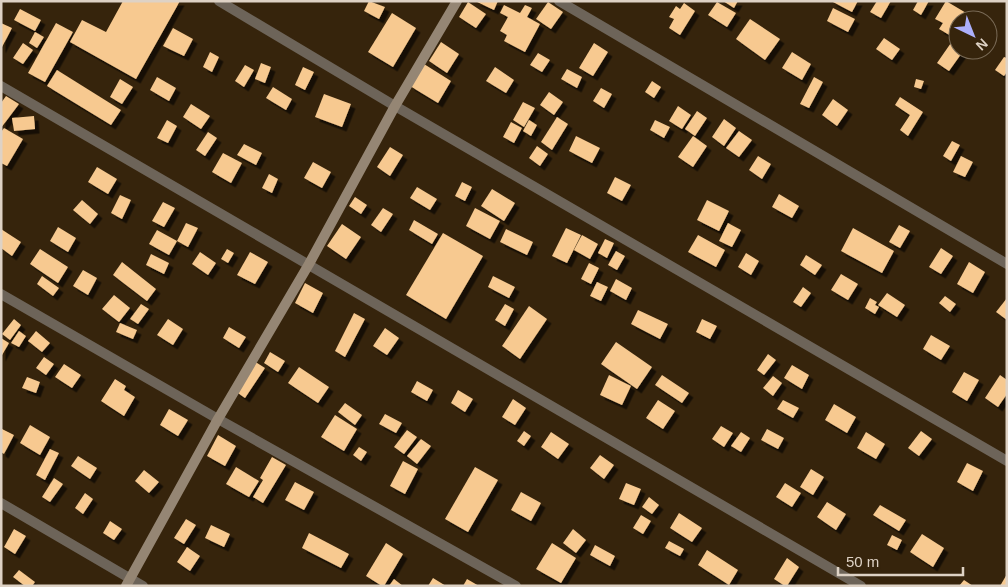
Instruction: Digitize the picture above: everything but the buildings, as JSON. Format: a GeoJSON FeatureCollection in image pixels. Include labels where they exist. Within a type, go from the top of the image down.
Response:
{"type":"FeatureCollection","features":[{"type":"Feature","properties":{"kind":"street"},"geometry":{"type":"LineString","coordinates":[[219,1],[395,106],[1007,461]]}},
{"type":"Feature","properties":{"kind":"street"},"geometry":{"type":"LineString","coordinates":[[128,582],[218,418],[309,264],[395,106],[457,1]]}},
{"type":"Feature","properties":{"kind":"street"},"geometry":{"type":"LineString","coordinates":[[559,1],[1007,264]]}},
{"type":"Feature","properties":{"kind":"street"},"geometry":{"type":"LineString","coordinates":[[1,86],[861,586]]}},
{"type":"Feature","properties":{"kind":"street"},"geometry":{"type":"LineString","coordinates":[[1,294],[516,586]]}},
{"type":"Feature","properties":{"kind":"street"},"geometry":{"type":"LineString","coordinates":[[1,503],[128,582],[143,586]]}}]}
